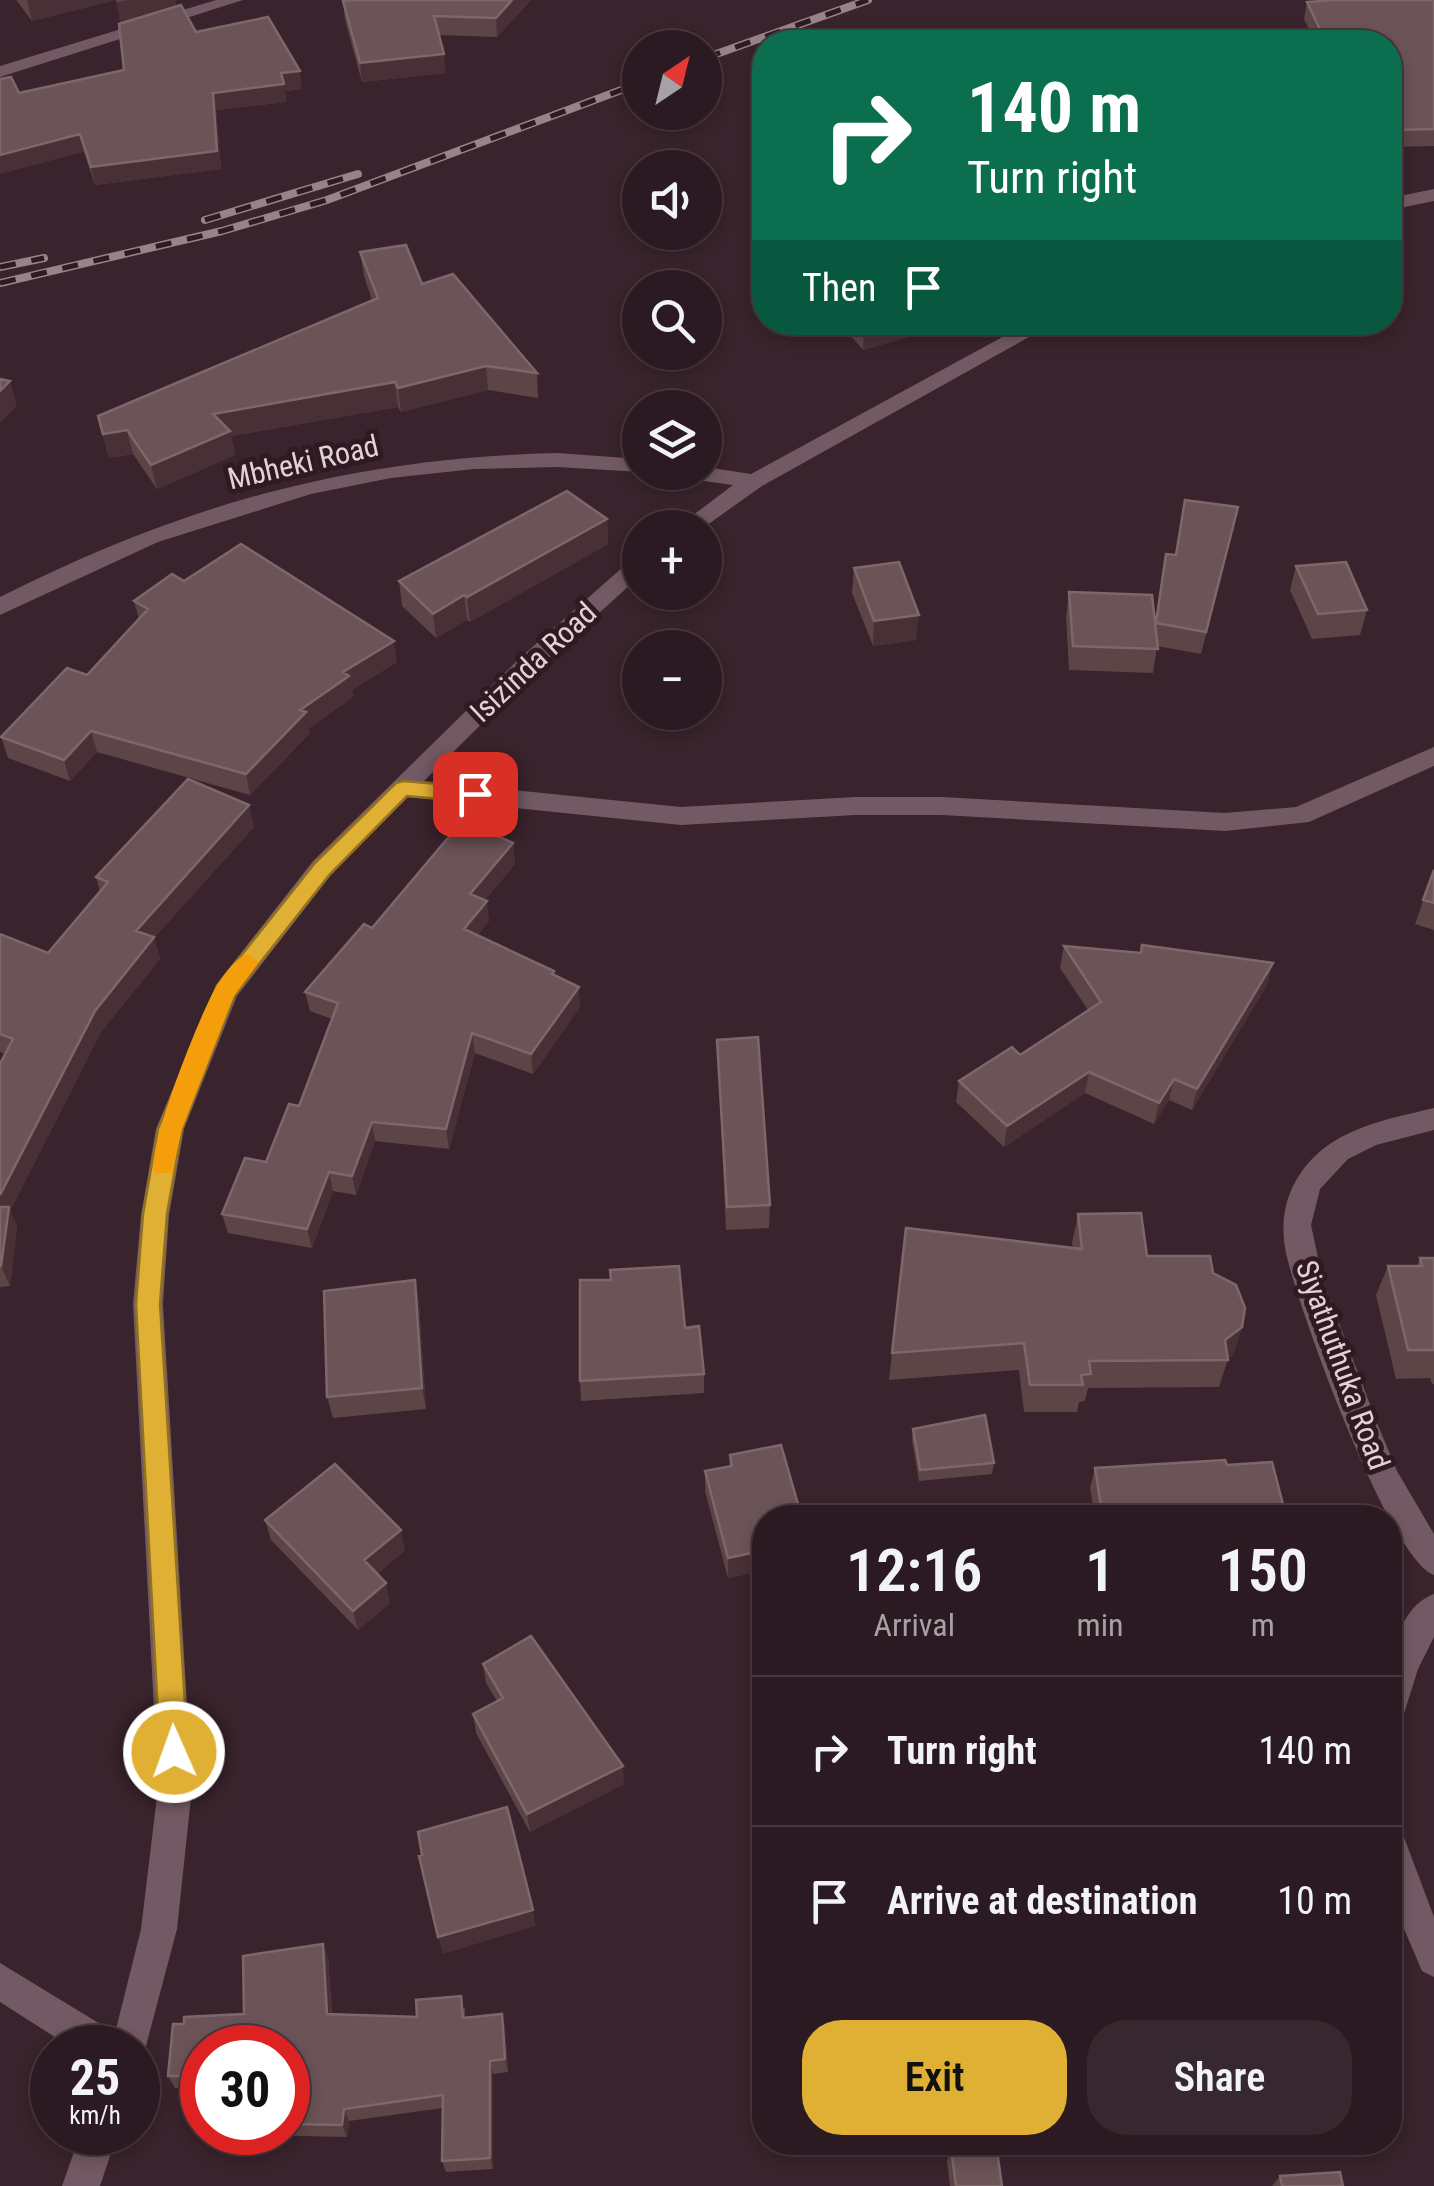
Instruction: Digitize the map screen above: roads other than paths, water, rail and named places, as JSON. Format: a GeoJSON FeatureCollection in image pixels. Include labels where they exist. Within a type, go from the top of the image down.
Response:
{"type":"FeatureCollection","features":[{"type":"Feature","properties":{"kind":"street"},"geometry":{"type":"LineString","coordinates":[[0,72],[234,0]]}},
{"type":"Feature","properties":{"kind":"street"},"geometry":{"type":"LineString","coordinates":[[1402,202],[1434,195]]}},
{"type":"Feature","properties":{"kind":"street"},"geometry":{"type":"LineString","coordinates":[[713,510],[754,481],[1022,335]]}},
{"type":"Feature","properties":{"kind":"street","name":"Mbheki Road"},"geometry":{"type":"LineString","coordinates":[[0,607],[60,574],[264,498],[379,472],[506,461],[622,465]]}},
{"type":"Feature","properties":{"kind":"street"},"geometry":{"type":"LineString","coordinates":[[722,477],[754,481]]}},
{"type":"Feature","properties":{"kind":"street","name":"Isizinda Road"},"geometry":{"type":"LineString","coordinates":[[135,2025],[159,1929],[175,1788],[148,1304],[155,1214],[170,1129],[224,992],[322,868],[528,664],[622,580]]}},
{"type":"Feature","properties":{"kind":"street"},"geometry":{"type":"LineString","coordinates":[[403,788],[680,816],[855,806],[942,806],[1225,822],[1300,816],[1434,756]]}},
{"type":"Feature","properties":{"kind":"street","name":"Siyathuthuka Road"},"geometry":{"type":"LineString","coordinates":[[1396,1505],[1373,1456],[1304,1267],[1297,1225],[1300,1203],[1315,1172],[1352,1140],[1434,1119]]}},
{"type":"Feature","properties":{"kind":"street","name":"Siyathuthuka Road"},"geometry":{"type":"LineString","coordinates":[[1402,1517],[1434,1561]]}},
{"type":"Feature","properties":{"kind":"street"},"geometry":{"type":"LineString","coordinates":[[1402,1664],[1434,1609]]}},
{"type":"Feature","properties":{"kind":"street"},"geometry":{"type":"LineString","coordinates":[[1402,1885],[1434,1959]]}},
{"type":"Feature","properties":{"kind":"street"},"geometry":{"type":"LineString","coordinates":[[0,1981],[70,2025]]}},
{"type":"Feature","properties":{"kind":"street"},"geometry":{"type":"LineString","coordinates":[[80,2186],[91,2155]]}},
{"type":"Feature","properties":{"kind":"railway"},"geometry":{"type":"LineString","coordinates":[[784,30],[868,0]]}},
{"type":"Feature","properties":{"kind":"railway"},"geometry":{"type":"LineString","coordinates":[[722,52],[752,41]]}},
{"type":"Feature","properties":{"kind":"railway"},"geometry":{"type":"LineString","coordinates":[[0,283],[222,231],[327,200],[622,90]]}},
{"type":"Feature","properties":{"kind":"railway"},"geometry":{"type":"LineString","coordinates":[[205,220],[358,174]]}},
{"type":"Feature","properties":{"kind":"railway"},"geometry":{"type":"LineString","coordinates":[[0,267],[44,258]]}}]}
